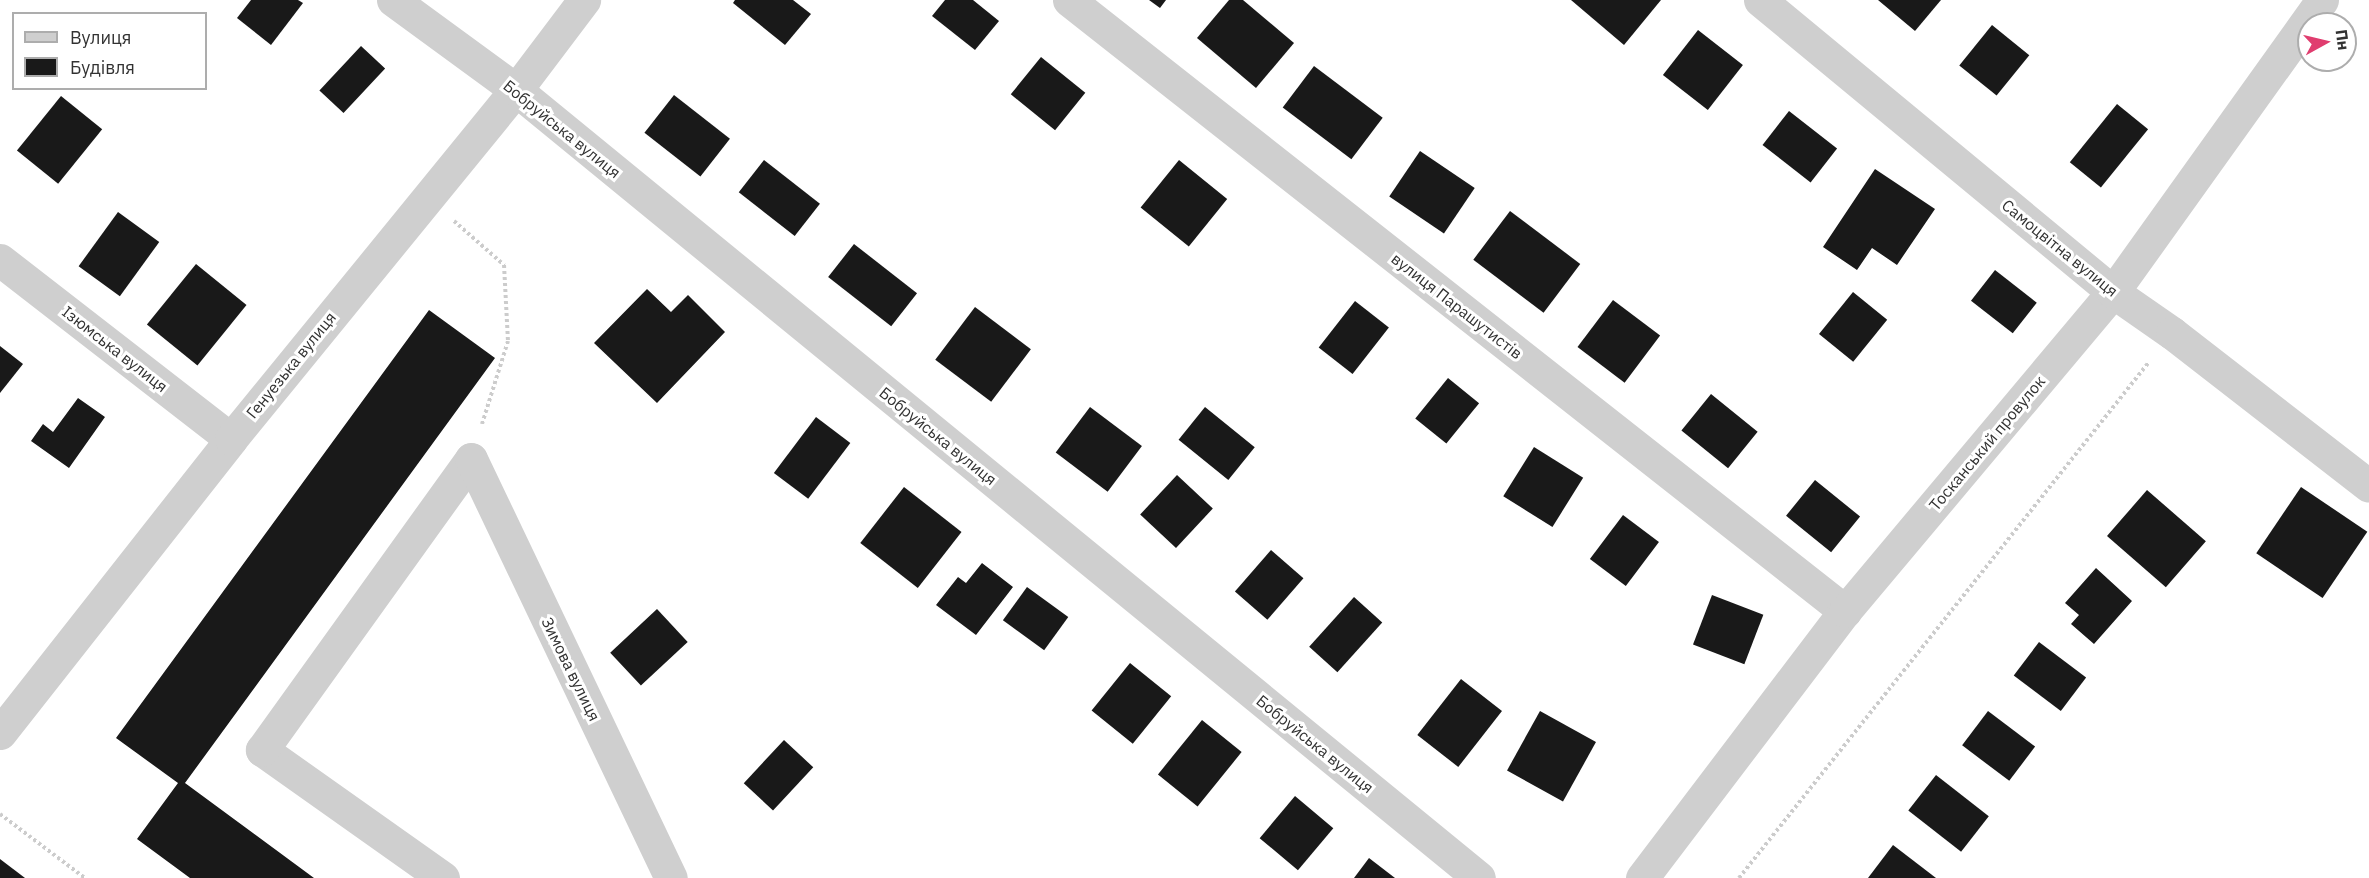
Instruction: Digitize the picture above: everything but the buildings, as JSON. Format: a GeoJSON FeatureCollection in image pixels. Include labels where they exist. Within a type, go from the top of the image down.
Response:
{"type":"FeatureCollection","features":[{"type":"Feature","properties":{"kind":"street","name":"Бобруйська вулиця"},"geometry":{"type":"LineString","coordinates":[[393,0],[516,90],[1479,878]]}},
{"type":"Feature","properties":{"kind":"street","name":"Генуезька вулиця"},"geometry":{"type":"LineString","coordinates":[[0,733],[231,439],[516,90],[584,0]]}},
{"type":"Feature","properties":{"kind":"street","name":"вулиця Парашутистів"},"geometry":{"type":"LineString","coordinates":[[1069,0],[1845,611]]}},
{"type":"Feature","properties":{"kind":"street","name":"Самоцвітна вулиця"},"geometry":{"type":"LineString","coordinates":[[1760,0],[2113,292],[2172,333],[2369,486]]}},
{"type":"Feature","properties":{"kind":"street","name":"Тосканський провулок"},"geometry":{"type":"LineString","coordinates":[[1642,878],[1845,611],[2113,292],[2322,0]]}},
{"type":"Feature","properties":{"kind":"street","name":"Ізюмська вулиця"},"geometry":{"type":"LineString","coordinates":[[0,260],[231,439]]}},
{"type":"Feature","properties":{"kind":"street"},"geometry":{"type":"LineString","coordinates":[[443,878],[262,750],[471,459]]}},
{"type":"Feature","properties":{"kind":"street","name":"Зимова вулиця"},"geometry":{"type":"LineString","coordinates":[[471,459],[671,878]]}},
{"type":"Feature","properties":{"kind":"path"},"geometry":{"type":"LineString","coordinates":[[428,198],[504,265],[508,341],[471,459]]}},
{"type":"Feature","properties":{"kind":"path"},"geometry":{"type":"LineString","coordinates":[[1738,878],[2172,333]]}},
{"type":"Feature","properties":{"kind":"path"},"geometry":{"type":"LineString","coordinates":[[0,814],[85,878]]}}]}
